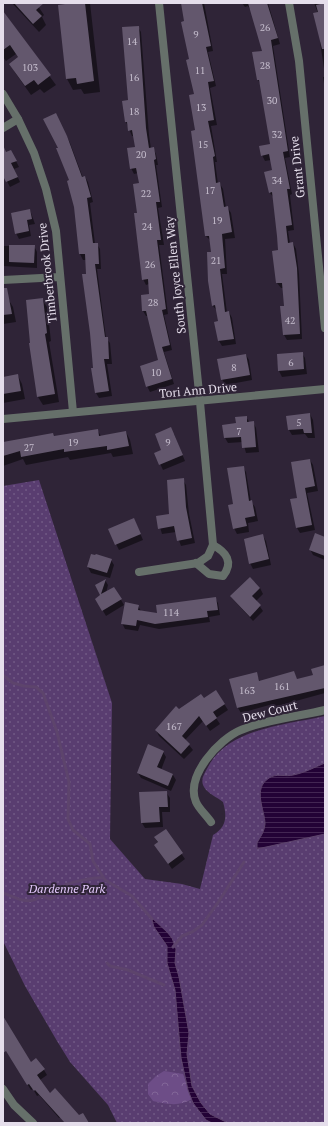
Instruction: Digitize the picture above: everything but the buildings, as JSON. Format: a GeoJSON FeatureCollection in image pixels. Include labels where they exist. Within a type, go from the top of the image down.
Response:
{"type":"FeatureCollection","features":[{"type":"Feature","properties":{"kind":"street","name":"South Joyce Ellen Way"},"geometry":{"type":"LineString","coordinates":[[159,3],[200,402],[213,545]]}},
{"type":"Feature","properties":{"kind":"street","name":"Grant Drive"},"geometry":{"type":"LineString","coordinates":[[289,3],[299,61],[325,328]]}},
{"type":"Feature","properties":{"kind":"street","name":"Timberbrook Drive"},"geometry":{"type":"LineString","coordinates":[[3,94],[18,119],[34,153],[46,189],[56,231],[73,412]]}},
{"type":"Feature","properties":{"kind":"street"},"geometry":{"type":"LineString","coordinates":[[3,128],[18,119]]}},
{"type":"Feature","properties":{"kind":"street"},"geometry":{"type":"LineString","coordinates":[[3,280],[60,277]]}},
{"type":"Feature","properties":{"kind":"street","name":"Tori Ann Drive"},"geometry":{"type":"LineString","coordinates":[[3,419],[200,402],[325,389]]}},
{"type":"Feature","properties":{"kind":"street"},"geometry":{"type":"LineString","coordinates":[[140,572],[196,564],[208,556],[213,545],[225,554],[229,563],[228,570],[223,576],[209,574],[196,564]]}},
{"type":"Feature","properties":{"kind":"street","name":"Dew Court"},"geometry":{"type":"LineString","coordinates":[[211,822],[196,802],[194,781],[205,761],[223,741],[241,730],[325,710]]}},
{"type":"Feature","properties":{"kind":"street"},"geometry":{"type":"LineString","coordinates":[[3,1089],[14,1105],[33,1123]]}},
{"type":"Feature","properties":{"kind":"green space","name":"Dardenne Park"},"geometry":{"type":"Polygon","coordinates":[[[39,480],[112,703],[110,839],[145,879],[182,884],[200,889],[213,835],[218,832],[225,821],[223,802],[208,792],[202,782],[205,772],[217,754],[229,744],[259,730],[325,716],[325,1123],[117,1123],[108,1105],[70,1062],[25,986],[3,941],[3,486],[39,480]]]}},
{"type":"Feature","properties":{"kind":"green space"},"geometry":{"type":"Polygon","coordinates":[[[164,1071],[183,1074],[192,1099],[187,1102],[177,1104],[153,1101],[148,1094],[148,1084],[164,1071]]]}},
{"type":"Feature","properties":{"kind":"shaded area"},"geometry":{"type":"Polygon","coordinates":[[[325,763],[325,834],[257,849],[257,843],[263,832],[265,824],[260,794],[264,783],[269,778],[278,775],[297,774],[325,763]]]}},
{"type":"Feature","properties":{"kind":"shaded area"},"geometry":{"type":"Polygon","coordinates":[[[151,917],[172,938],[176,949],[175,963],[189,1033],[187,1054],[192,1086],[201,1103],[210,1114],[228,1123],[212,1123],[206,1120],[193,1103],[188,1090],[181,1058],[175,990],[167,963],[167,946],[154,927],[151,917]]]}},
{"type":"Feature","properties":{"kind":"waterway"},"geometry":{"type":"LineString","coordinates":[[3,675],[13,683],[36,687],[43,693],[57,732],[69,782],[68,819],[73,830],[90,844],[93,861],[105,880],[132,896],[152,919]]}},
{"type":"Feature","properties":{"kind":"waterway"},"geometry":{"type":"LineString","coordinates":[[173,947],[182,936],[192,932],[202,925],[244,862]]}},
{"type":"Feature","properties":{"kind":"waterway"},"geometry":{"type":"LineString","coordinates":[[64,886],[83,880],[103,878]]}},
{"type":"Feature","properties":{"kind":"waterway"},"geometry":{"type":"LineString","coordinates":[[3,893],[27,901],[37,899],[42,896],[50,899],[55,897]]}},
{"type":"Feature","properties":{"kind":"waterway"},"geometry":{"type":"LineString","coordinates":[[107,963],[110,966],[128,970],[164,985]]}}]}
